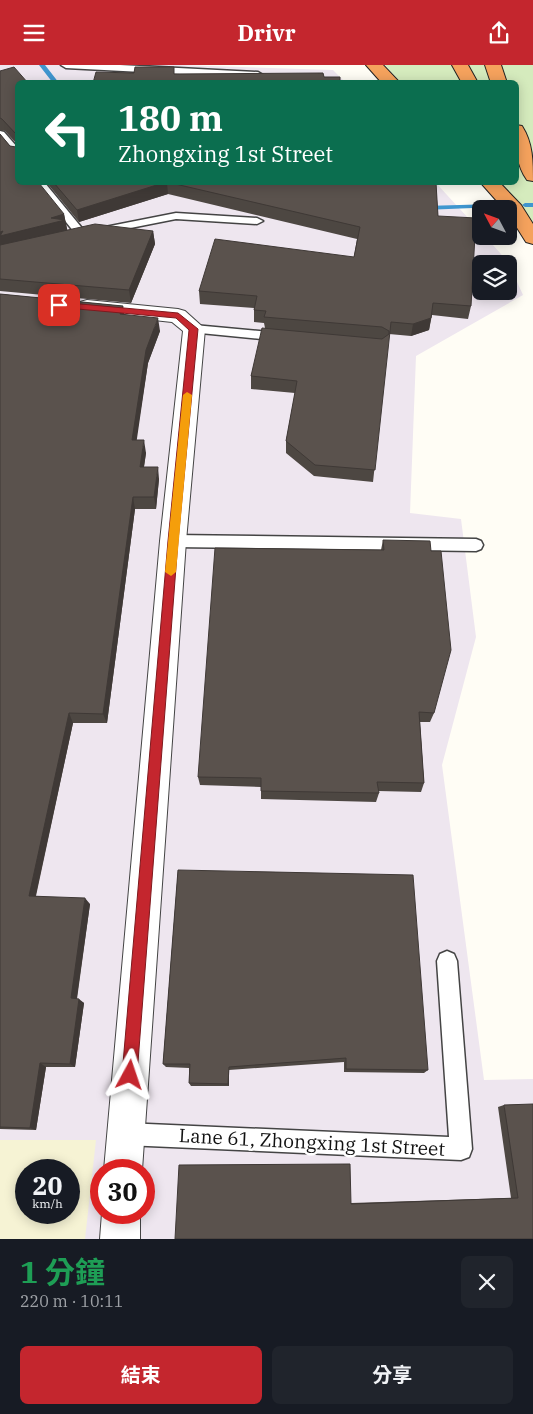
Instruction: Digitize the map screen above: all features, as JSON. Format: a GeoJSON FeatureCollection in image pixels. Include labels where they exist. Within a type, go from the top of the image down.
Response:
{"type":"FeatureCollection","features":[{"type":"Feature","properties":{"kind":"highway"},"geometry":{"type":"LineString","coordinates":[[374,65],[389,80]]}},
{"type":"Feature","properties":{"kind":"highway"},"geometry":{"type":"LineString","coordinates":[[460,65],[468,80]]}},
{"type":"Feature","properties":{"kind":"highway"},"geometry":{"type":"LineString","coordinates":[[493,65],[498,80]]}},
{"type":"Feature","properties":{"kind":"highway"},"geometry":{"type":"LineString","coordinates":[[519,138],[533,176]]}},
{"type":"Feature","properties":{"kind":"highway"},"geometry":{"type":"LineString","coordinates":[[492,185],[514,209],[533,238]]}},
{"type":"Feature","properties":{"kind":"highway"},"geometry":{"type":"LineString","coordinates":[[513,185],[533,233]]}},
{"type":"Feature","properties":{"kind":"street"},"geometry":{"type":"LineString","coordinates":[[59,305],[178,316],[194,329],[173,541],[124,1159]]}},
{"type":"Feature","properties":{"kind":"street"},"geometry":{"type":"LineString","coordinates":[[120,1239],[121,1224]]}},
{"type":"Feature","properties":{"kind":"lane"},"geometry":{"type":"LineString","coordinates":[[66,65],[266,75]]}},
{"type":"Feature","properties":{"kind":"lane"},"geometry":{"type":"LineString","coordinates":[[0,134],[15,152]]}},
{"type":"Feature","properties":{"kind":"lane"},"geometry":{"type":"LineString","coordinates":[[41,185],[78,236],[176,216],[257,221]]}},
{"type":"Feature","properties":{"kind":"lane"},"geometry":{"type":"LineString","coordinates":[[194,329],[292,337]]}},
{"type":"Feature","properties":{"kind":"lane"},"geometry":{"type":"LineString","coordinates":[[173,541],[476,545]]}},
{"type":"Feature","properties":{"kind":"lane","name":"Lane 61, Zhongxing 1st Street"},"geometry":{"type":"LineString","coordinates":[[125,1134],[461,1149],[447,961]]}},
{"type":"Feature","properties":{"kind":"shaded area"},"geometry":{"type":"Polygon","coordinates":[[[0,65],[180,65],[333,70],[343,80],[15,80],[15,185],[438,185],[472,222],[472,245],[493,245],[502,255],[472,255],[472,300],[514,300],[416,356],[410,513],[461,519],[476,637],[442,765],[484,1080],[533,1079],[533,1239],[0,1239],[0,65]]]}},
{"type":"Feature","properties":{"kind":"shaded area"},"geometry":{"type":"Polygon","coordinates":[[[517,282],[523,295],[517,298],[517,282]]]}},
{"type":"Feature","properties":{"kind":"shaded area"},"geometry":{"type":"Polygon","coordinates":[[[0,1140],[96,1140],[94,1159],[90,1159],[90,1194],[85,1239],[0,1239],[0,1140]]]}},
{"type":"Feature","properties":{"kind":"green space"},"geometry":{"type":"Polygon","coordinates":[[[385,65],[533,65],[533,237],[518,220],[518,200],[500,200],[487,185],[519,185],[519,80],[398,80],[385,65]]]}},
{"type":"Feature","properties":{"kind":"building"},"geometry":{"type":"Polygon","coordinates":[[[14,67],[25,80],[15,80],[15,133],[0,118],[0,71],[14,67]]]}},
{"type":"Feature","properties":{"kind":"building"},"geometry":{"type":"Polygon","coordinates":[[[135,67],[174,67],[174,74],[323,73],[324,77],[340,77],[340,80],[94,80],[96,72],[134,73],[135,67]]]}},
{"type":"Feature","properties":{"kind":"building"},"geometry":{"type":"Polygon","coordinates":[[[0,134],[10,146],[15,147],[15,185],[41,185],[64,214],[51,218],[65,220],[0,236],[3,231],[0,232],[0,134]]]}},
{"type":"Feature","properties":{"kind":"building"},"geometry":{"type":"Polygon","coordinates":[[[56,185],[157,185],[77,210],[56,185]]]}},
{"type":"Feature","properties":{"kind":"building"},"geometry":{"type":"Polygon","coordinates":[[[180,185],[436,185],[438,216],[472,218],[472,245],[474,245],[474,255],[472,255],[471,306],[433,303],[431,318],[413,324],[391,322],[375,470],[315,465],[286,441],[297,381],[251,376],[262,328],[382,339],[389,334],[389,331],[382,327],[264,317],[266,311],[254,310],[257,296],[199,291],[215,239],[354,257],[360,227],[180,185]]]}},
{"type":"Feature","properties":{"kind":"building"},"geometry":{"type":"Polygon","coordinates":[[[95,224],[153,231],[129,290],[0,279],[0,245],[95,224]]]}},
{"type":"Feature","properties":{"kind":"building"},"geometry":{"type":"Polygon","coordinates":[[[0,294],[123,306],[120,314],[158,318],[146,350],[132,440],[144,440],[140,467],[158,467],[154,497],[133,497],[103,714],[69,713],[29,896],[85,898],[71,998],[79,999],[70,1064],[40,1063],[30,1128],[0,1127],[0,294]]]}},
{"type":"Feature","properties":{"kind":"building"},"geometry":{"type":"Polygon","coordinates":[[[383,540],[430,541],[431,551],[441,551],[451,650],[434,713],[419,712],[424,783],[377,782],[379,793],[261,791],[261,778],[198,777],[215,548],[384,550],[383,540]]]}},
{"type":"Feature","properties":{"kind":"building"},"geometry":{"type":"Polygon","coordinates":[[[178,870],[413,875],[428,1070],[346,1069],[346,1058],[229,1067],[228,1084],[189,1083],[190,1064],[163,1064],[178,870]]]}},
{"type":"Feature","properties":{"kind":"building"},"geometry":{"type":"Polygon","coordinates":[[[533,1104],[533,1239],[175,1239],[179,1165],[350,1164],[351,1204],[518,1198],[504,1105],[533,1104]]]}},
{"type":"Feature","properties":{"kind":"waterway"},"geometry":{"type":"LineString","coordinates":[[42,65],[54,80]]}},
{"type":"Feature","properties":{"kind":"waterway"},"geometry":{"type":"LineString","coordinates":[[525,205],[533,205]]}},
{"type":"Feature","properties":{"kind":"waterway"},"geometry":{"type":"LineString","coordinates":[[424,208],[472,207]]}},
{"type":"Feature","properties":{"kind":"slow traffic"},"geometry":{"type":"LineString","coordinates":[[171,572],[187,395]]}},
{"type":"Feature","properties":{"kind":"route"},"geometry":{"type":"LineString","coordinates":[[59,305],[178,316],[194,329],[173,541],[130,1075]]}}]}
